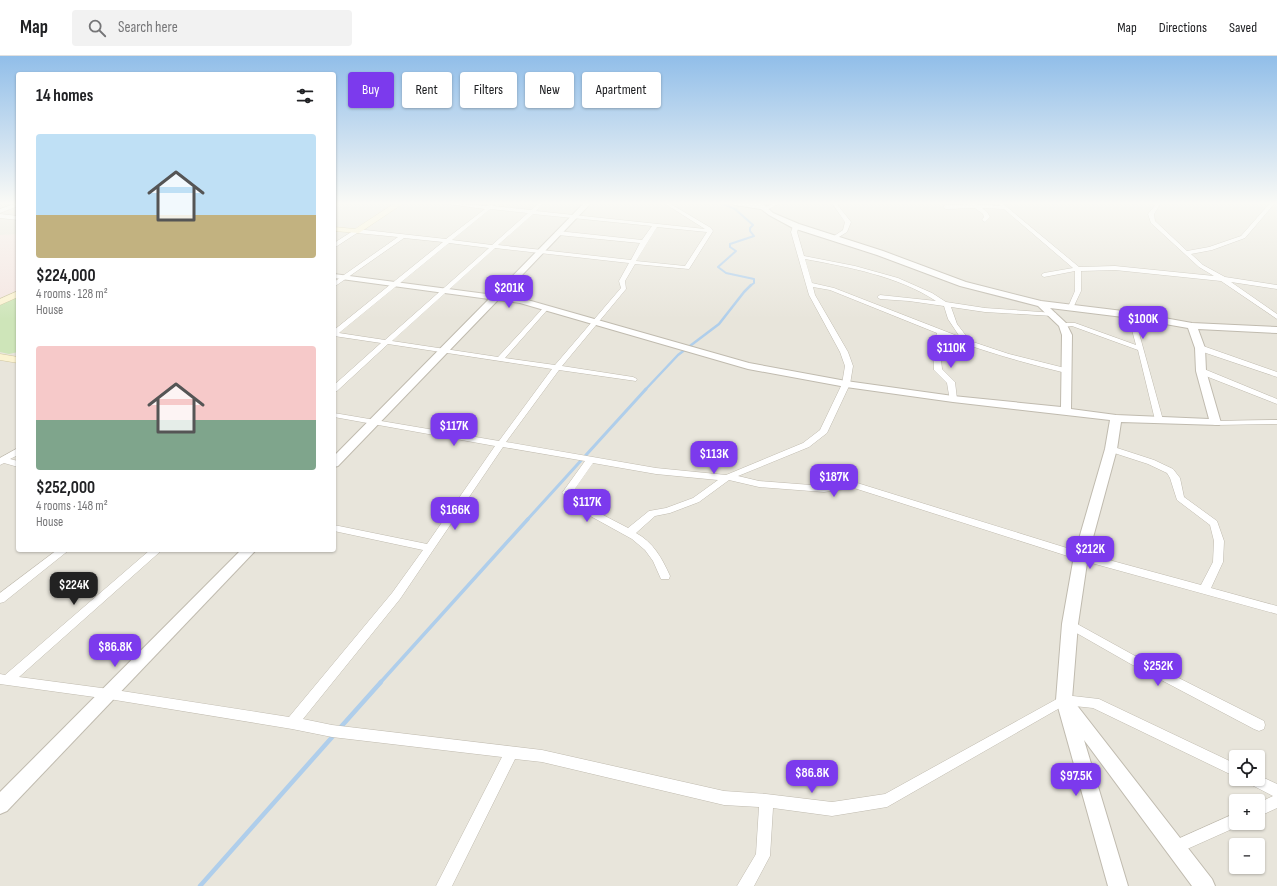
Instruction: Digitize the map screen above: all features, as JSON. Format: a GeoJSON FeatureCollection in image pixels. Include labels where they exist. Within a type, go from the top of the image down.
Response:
{"type":"FeatureCollection","features":[{"type":"Feature","properties":{"kind":"main road"},"geometry":{"type":"LineString","coordinates":[[0,302],[16,295]]}},
{"type":"Feature","properties":{"kind":"main road"},"geometry":{"type":"LineString","coordinates":[[0,356],[16,360]]}},
{"type":"Feature","properties":{"kind":"street"},"geometry":{"type":"LineString","coordinates":[[336,284],[395,242]]}},
{"type":"Feature","properties":{"kind":"street"},"geometry":{"type":"LineString","coordinates":[[336,332],[446,242],[688,268],[704,242]]}},
{"type":"Feature","properties":{"kind":"street"},"geometry":{"type":"LineString","coordinates":[[336,387],[498,242]]}},
{"type":"Feature","properties":{"kind":"street"},"geometry":{"type":"LineString","coordinates":[[336,461],[550,242]]}},
{"type":"Feature","properties":{"kind":"street"},"geometry":{"type":"LineString","coordinates":[[292,723],[396,596],[500,445],[558,367],[624,288],[622,281],[644,242]]}},
{"type":"Feature","properties":{"kind":"street"},"geometry":{"type":"LineString","coordinates":[[629,533],[652,513],[667,511],[696,500],[728,477],[806,445],[817,438],[824,431],[846,384],[848,366],[844,352],[812,295],[797,242]]}},
{"type":"Feature","properties":{"kind":"street"},"geometry":{"type":"LineString","coordinates":[[844,242],[963,284],[1041,304],[1131,315],[1192,326],[1277,330]]}},
{"type":"Feature","properties":{"kind":"street"},"geometry":{"type":"LineString","coordinates":[[1046,242],[1078,269],[1078,291],[1071,307]]}},
{"type":"Feature","properties":{"kind":"street"},"geometry":{"type":"LineString","coordinates":[[1175,242],[1201,266],[1223,279],[1277,317]]}},
{"type":"Feature","properties":{"kind":"street"},"geometry":{"type":"LineString","coordinates":[[1186,252],[1210,249],[1232,242]]}},
{"type":"Feature","properties":{"kind":"street"},"geometry":{"type":"LineString","coordinates":[[801,256],[875,274],[919,288],[946,304],[956,329],[969,343]]}},
{"type":"Feature","properties":{"kind":"street"},"geometry":{"type":"LineString","coordinates":[[1044,275],[1078,269],[1115,268],[1223,279],[1277,287]]}},
{"type":"Feature","properties":{"kind":"street"},"geometry":{"type":"LineString","coordinates":[[336,276],[521,301],[748,366],[846,384],[953,399],[1116,418],[1215,422],[1277,422]]}},
{"type":"Feature","properties":{"kind":"street"},"geometry":{"type":"LineString","coordinates":[[809,284],[832,289],[969,343],[1029,363],[1066,372]]}},
{"type":"Feature","properties":{"kind":"street"},"geometry":{"type":"LineString","coordinates":[[880,297],[985,310],[1053,314]]}},
{"type":"Feature","properties":{"kind":"street"},"geometry":{"type":"LineString","coordinates":[[1041,304],[1063,325],[1067,335],[1066,411]]}},
{"type":"Feature","properties":{"kind":"street"},"geometry":{"type":"LineString","coordinates":[[500,359],[546,308]]}},
{"type":"Feature","properties":{"kind":"street"},"geometry":{"type":"LineString","coordinates":[[1131,315],[1159,420]]}},
{"type":"Feature","properties":{"kind":"street"},"geometry":{"type":"LineString","coordinates":[[1063,325],[1073,324],[1141,349]]}},
{"type":"Feature","properties":{"kind":"street"},"geometry":{"type":"LineString","coordinates":[[1192,326],[1200,348],[1201,371],[1215,422]]}},
{"type":"Feature","properties":{"kind":"street"},"geometry":{"type":"LineString","coordinates":[[942,332],[939,335],[936,350],[938,370],[951,382],[953,399]]}},
{"type":"Feature","properties":{"kind":"street"},"geometry":{"type":"LineString","coordinates":[[336,334],[633,379]]}},
{"type":"Feature","properties":{"kind":"street"},"geometry":{"type":"LineString","coordinates":[[1200,348],[1277,375]]}},
{"type":"Feature","properties":{"kind":"street"},"geometry":{"type":"LineString","coordinates":[[1201,371],[1277,402]]}},
{"type":"Feature","properties":{"kind":"street"},"geometry":{"type":"LineString","coordinates":[[336,415],[656,471],[728,477],[759,484],[824,489],[854,485],[1081,556],[1277,610]]}},
{"type":"Feature","properties":{"kind":"street"},"geometry":{"type":"LineString","coordinates":[[1116,418],[1110,448],[1081,556],[1070,624],[1064,700],[1118,886]]}},
{"type":"Feature","properties":{"kind":"street"},"geometry":{"type":"LineString","coordinates":[[1110,448],[1151,462],[1170,471],[1175,478],[1180,498],[1214,523],[1219,541],[1218,562],[1204,590]]}},
{"type":"Feature","properties":{"kind":"street"},"geometry":{"type":"LineString","coordinates":[[1,461],[16,452]]}},
{"type":"Feature","properties":{"kind":"street"},"geometry":{"type":"LineString","coordinates":[[585,459],[566,493],[577,505],[629,533],[649,548],[658,560],[665,576]]}},
{"type":"Feature","properties":{"kind":"street"},"geometry":{"type":"LineString","coordinates":[[1,461],[16,464]]}},
{"type":"Feature","properties":{"kind":"street"},"geometry":{"type":"LineString","coordinates":[[336,528],[430,548]]}},
{"type":"Feature","properties":{"kind":"street"},"geometry":{"type":"LineString","coordinates":[[0,599],[61,552]]}},
{"type":"Feature","properties":{"kind":"street"},"geometry":{"type":"LineString","coordinates":[[3,679],[155,552]]}},
{"type":"Feature","properties":{"kind":"street"},"geometry":{"type":"LineString","coordinates":[[0,805],[247,552]]}},
{"type":"Feature","properties":{"kind":"street"},"geometry":{"type":"LineString","coordinates":[[1070,624],[1133,660],[1259,726]]}},
{"type":"Feature","properties":{"kind":"street"},"geometry":{"type":"LineString","coordinates":[[3,679],[109,694],[292,723],[338,732],[542,756],[724,798],[766,801],[832,809],[887,800],[1064,700],[1096,703],[1229,768]]}},
{"type":"Feature","properties":{"kind":"street"},"geometry":{"type":"LineString","coordinates":[[1064,700],[1205,886]]}},
{"type":"Feature","properties":{"kind":"street"},"geometry":{"type":"LineString","coordinates":[[444,886],[512,752]]}},
{"type":"Feature","properties":{"kind":"street"},"geometry":{"type":"LineString","coordinates":[[1265,785],[1277,791]]}},
{"type":"Feature","properties":{"kind":"street"},"geometry":{"type":"LineString","coordinates":[[745,886],[763,856],[766,801]]}},
{"type":"Feature","properties":{"kind":"street"},"geometry":{"type":"LineString","coordinates":[[1265,807],[1277,801]]}},
{"type":"Feature","properties":{"kind":"street"},"geometry":{"type":"LineString","coordinates":[[1176,848],[1229,823]]}},
{"type":"Feature","properties":{"kind":"shaded area"},"geometry":{"type":"Polygon","coordinates":[[[0,242],[16,242],[16,552],[336,552],[336,242],[1277,242],[1277,886],[0,886],[0,242]]]}},
{"type":"Feature","properties":{"kind":"shaded area"},"geometry":{"type":"Polygon","coordinates":[[[0,242],[16,242],[16,291],[0,298],[0,242]]]}},
{"type":"Feature","properties":{"kind":"green space"},"geometry":{"type":"Polygon","coordinates":[[[16,297],[16,352],[9,354],[0,352],[0,305],[16,297]]]}},
{"type":"Feature","properties":{"kind":"waterway"},"geometry":{"type":"LineString","coordinates":[[737,242],[730,244],[730,247],[736,251],[718,267],[726,273],[754,279],[754,283],[750,286]]}},
{"type":"Feature","properties":{"kind":"waterway"},"geometry":{"type":"LineString","coordinates":[[645,390],[678,355],[719,324],[750,286]]}},
{"type":"Feature","properties":{"kind":"waterway"},"geometry":{"type":"LineString","coordinates":[[527,520],[646,389]]}},
{"type":"Feature","properties":{"kind":"waterway"},"geometry":{"type":"LineString","coordinates":[[380,683],[528,519]]}},
{"type":"Feature","properties":{"kind":"waterway"},"geometry":{"type":"LineString","coordinates":[[339,729],[381,682]]}},
{"type":"Feature","properties":{"kind":"waterway"},"geometry":{"type":"LineString","coordinates":[[200,886],[334,735]]}}]}
